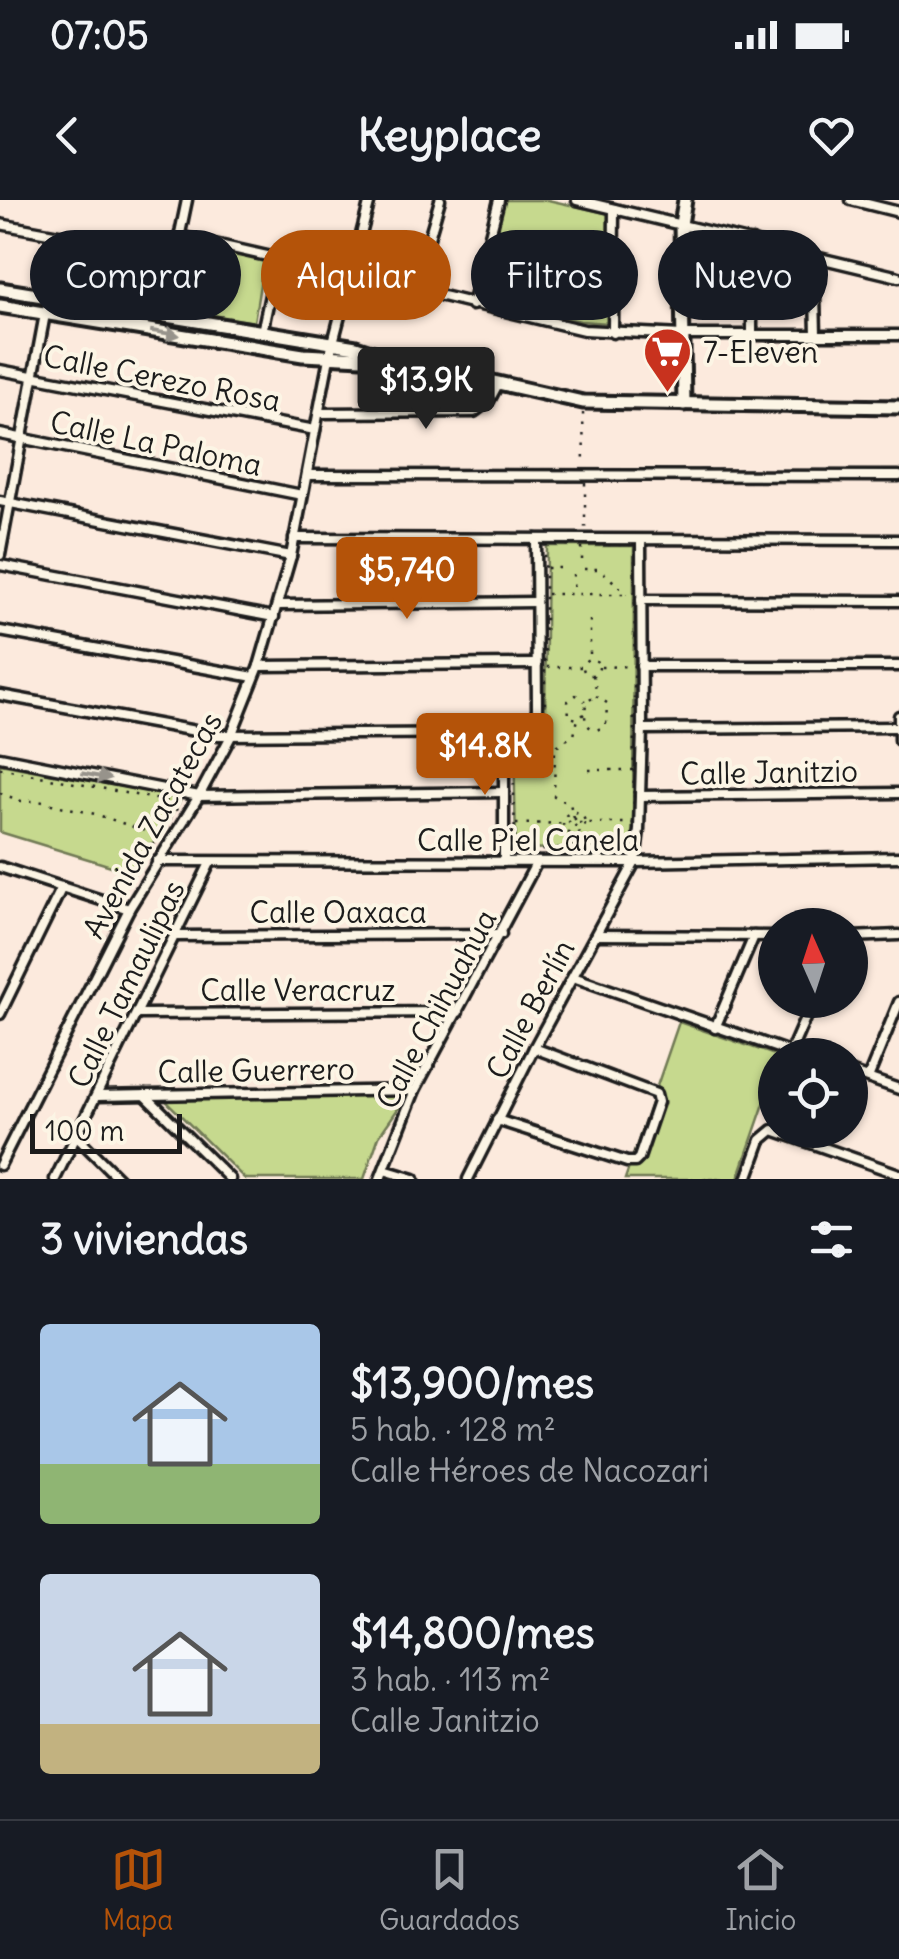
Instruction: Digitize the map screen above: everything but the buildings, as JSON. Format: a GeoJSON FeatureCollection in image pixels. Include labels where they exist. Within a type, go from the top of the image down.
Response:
{"type":"FeatureCollection","features":[{"type":"Feature","properties":{"kind":"street"},"geometry":{"type":"LineString","coordinates":[[180,230],[187,200]]}},
{"type":"Feature","properties":{"kind":"street","name":"Avenida Zacatecas"},"geometry":{"type":"LineString","coordinates":[[361,230],[367,200]]}},
{"type":"Feature","properties":{"kind":"street"},"geometry":{"type":"LineString","coordinates":[[431,230],[440,200]]}},
{"type":"Feature","properties":{"kind":"street"},"geometry":{"type":"LineString","coordinates":[[491,230],[499,200]]}},
{"type":"Feature","properties":{"kind":"street"},"geometry":{"type":"LineString","coordinates":[[577,200],[706,230]]}},
{"type":"Feature","properties":{"kind":"street"},"geometry":{"type":"LineString","coordinates":[[684,404],[681,224],[685,200]]}},
{"type":"Feature","properties":{"kind":"street"},"geometry":{"type":"LineString","coordinates":[[851,200],[899,212]]}},
{"type":"Feature","properties":{"kind":"street"},"geometry":{"type":"LineString","coordinates":[[612,334],[614,209]]}},
{"type":"Feature","properties":{"kind":"street"},"geometry":{"type":"LineString","coordinates":[[0,224],[33,230]]}},
{"type":"Feature","properties":{"kind":"street"},"geometry":{"type":"LineString","coordinates":[[241,249],[272,255],[278,262],[262,332]]}},
{"type":"Feature","properties":{"kind":"street"},"geometry":{"type":"LineString","coordinates":[[828,258],[899,276]]}},
{"type":"Feature","properties":{"kind":"street"},"geometry":{"type":"LineString","coordinates":[[0,288],[30,293]]}},
{"type":"Feature","properties":{"kind":"street"},"geometry":{"type":"LineString","coordinates":[[0,306],[30,311]]}},
{"type":"Feature","properties":{"kind":"street"},"geometry":{"type":"LineString","coordinates":[[0,556],[5,502],[22,438],[44,320]]}},
{"type":"Feature","properties":{"kind":"street"},"geometry":{"type":"LineString","coordinates":[[84,320],[328,358],[391,359]]}},
{"type":"Feature","properties":{"kind":"street"},"geometry":{"type":"LineString","coordinates":[[192,320],[356,346],[391,359],[583,402],[899,407]]}},
{"type":"Feature","properties":{"kind":"street","name":"Avenida Zacatecas"},"geometry":{"type":"LineString","coordinates":[[0,1165],[129,909],[199,796],[230,736],[259,666],[291,556],[339,320]]}},
{"type":"Feature","properties":{"kind":"street"},"geometry":{"type":"LineString","coordinates":[[547,320],[612,334],[899,336]]}},
{"type":"Feature","properties":{"kind":"street"},"geometry":{"type":"LineString","coordinates":[[752,320],[752,334]]}},
{"type":"Feature","properties":{"kind":"street"},"geometry":{"type":"LineString","coordinates":[[816,320],[816,334]]}},
{"type":"Feature","properties":{"kind":"street","name":"Calle Cerezo Rosa"},"geometry":{"type":"LineString","coordinates":[[0,370],[316,430]]}},
{"type":"Feature","properties":{"kind":"street"},"geometry":{"type":"LineString","coordinates":[[319,413],[474,412],[489,401],[498,384]]}},
{"type":"Feature","properties":{"kind":"street","name":"Calle La Paloma"},"geometry":{"type":"LineString","coordinates":[[0,434],[302,495]]}},
{"type":"Feature","properties":{"kind":"street"},"geometry":{"type":"LineString","coordinates":[[307,475],[899,476]]}},
{"type":"Feature","properties":{"kind":"street"},"geometry":{"type":"LineString","coordinates":[[5,502],[291,556]]}},
{"type":"Feature","properties":{"kind":"street"},"geometry":{"type":"LineString","coordinates":[[294,538],[899,540]]}},
{"type":"Feature","properties":{"kind":"street"},"geometry":{"type":"LineString","coordinates":[[0,695],[230,736],[504,734],[527,729],[536,716],[541,666],[536,539]]}},
{"type":"Feature","properties":{"kind":"street"},"geometry":{"type":"LineString","coordinates":[[635,862],[642,729],[638,666],[641,540]]}},
{"type":"Feature","properties":{"kind":"street"},"geometry":{"type":"LineString","coordinates":[[0,565],[274,618]]}},
{"type":"Feature","properties":{"kind":"street"},"geometry":{"type":"LineString","coordinates":[[638,597],[899,601]]}},
{"type":"Feature","properties":{"kind":"street"},"geometry":{"type":"LineString","coordinates":[[279,605],[536,602]]}},
{"type":"Feature","properties":{"kind":"street"},"geometry":{"type":"LineString","coordinates":[[0,630],[254,678]]}},
{"type":"Feature","properties":{"kind":"street"},"geometry":{"type":"LineString","coordinates":[[259,666],[541,666]]}},
{"type":"Feature","properties":{"kind":"street"},"geometry":{"type":"LineString","coordinates":[[638,666],[899,666]]}},
{"type":"Feature","properties":{"kind":"street"},"geometry":{"type":"LineString","coordinates":[[899,716],[899,740]]}},
{"type":"Feature","properties":{"kind":"street"},"geometry":{"type":"LineString","coordinates":[[642,729],[898,728]]}},
{"type":"Feature","properties":{"kind":"street"},"geometry":{"type":"LineString","coordinates":[[504,734],[504,862]]}},
{"type":"Feature","properties":{"kind":"street"},"geometry":{"type":"LineString","coordinates":[[0,757],[199,796],[504,792]]}},
{"type":"Feature","properties":{"kind":"street","name":"Calle Janitzio"},"geometry":{"type":"LineString","coordinates":[[640,796],[899,793]]}},
{"type":"Feature","properties":{"kind":"street","name":"Calle Piel Canela"},"geometry":{"type":"LineString","coordinates":[[157,861],[635,862],[899,857]]}},
{"type":"Feature","properties":{"kind":"street","name":"Calle Chihuahua"},"geometry":{"type":"LineString","coordinates":[[382,1174],[415,1090],[537,862]]}},
{"type":"Feature","properties":{"kind":"street","name":"Calle Berlín"},"geometry":{"type":"LineString","coordinates":[[468,1179],[635,862]]}},
{"type":"Feature","properties":{"kind":"street","name":"Calle Tamaulipas"},"geometry":{"type":"LineString","coordinates":[[55,1179],[210,863]]}},
{"type":"Feature","properties":{"kind":"street"},"geometry":{"type":"LineString","coordinates":[[0,867],[129,909]]}},
{"type":"Feature","properties":{"kind":"street"},"geometry":{"type":"LineString","coordinates":[[0,1014],[62,887]]}},
{"type":"Feature","properties":{"kind":"street","name":"Calle Oaxaca"},"geometry":{"type":"LineString","coordinates":[[175,936],[500,934]]}},
{"type":"Feature","properties":{"kind":"street"},"geometry":{"type":"LineString","coordinates":[[868,937],[899,934]]}},
{"type":"Feature","properties":{"kind":"street"},"geometry":{"type":"LineString","coordinates":[[596,935],[758,936]]}},
{"type":"Feature","properties":{"kind":"street"},"geometry":{"type":"LineString","coordinates":[[714,1028],[754,936]]}},
{"type":"Feature","properties":{"kind":"street"},"geometry":{"type":"LineString","coordinates":[[573,976],[758,1042]]}},
{"type":"Feature","properties":{"kind":"street"},"geometry":{"type":"LineString","coordinates":[[899,1002],[868,1078],[899,1088]]}},
{"type":"Feature","properties":{"kind":"street","name":"Calle Veracruz"},"geometry":{"type":"LineString","coordinates":[[138,1014],[458,1012]]}},
{"type":"Feature","properties":{"kind":"street"},"geometry":{"type":"LineString","coordinates":[[496,1120],[636,1162],[658,1102],[656,1094],[534,1048]]}},
{"type":"Feature","properties":{"kind":"street","name":"Calle Guerrero"},"geometry":{"type":"LineString","coordinates":[[98,1096],[415,1090]]}},
{"type":"Feature","properties":{"kind":"street"},"geometry":{"type":"LineString","coordinates":[[145,1094],[230,1179]]}},
{"type":"Feature","properties":{"kind":"street"},"geometry":{"type":"LineString","coordinates":[[747,1179],[765,1134],[777,1130],[899,1174]]}},
{"type":"Feature","properties":{"kind":"street"},"geometry":{"type":"LineString","coordinates":[[77,1136],[119,1179]]}},
{"type":"Feature","properties":{"kind":"street"},"geometry":{"type":"LineString","coordinates":[[382,1174],[414,1179]]}},
{"type":"Feature","properties":{"kind":"path"},"geometry":{"type":"LineString","coordinates":[[224,290],[228,294],[219,299],[216,293],[224,290]]}},
{"type":"Feature","properties":{"kind":"path"},"geometry":{"type":"LineString","coordinates":[[545,545],[582,545],[634,546],[638,597],[634,850],[515,850],[513,738],[534,736],[544,725],[541,666],[545,545]]}},
{"type":"Feature","properties":{"kind":"path"},"geometry":{"type":"LineString","coordinates":[[582,545],[583,566],[600,569],[627,594]]}},
{"type":"Feature","properties":{"kind":"path"},"geometry":{"type":"LineString","coordinates":[[545,568],[561,568]]}},
{"type":"Feature","properties":{"kind":"path"},"geometry":{"type":"LineString","coordinates":[[573,574],[574,594]]}},
{"type":"Feature","properties":{"kind":"path"},"geometry":{"type":"LineString","coordinates":[[545,594],[638,597]]}},
{"type":"Feature","properties":{"kind":"path"},"geometry":{"type":"LineString","coordinates":[[583,667],[590,659],[590,620]]}},
{"type":"Feature","properties":{"kind":"path"},"geometry":{"type":"LineString","coordinates":[[590,659],[598,667],[638,666]]}},
{"type":"Feature","properties":{"kind":"path"},"geometry":{"type":"LineString","coordinates":[[541,666],[583,667]]}},
{"type":"Feature","properties":{"kind":"path"},"geometry":{"type":"LineString","coordinates":[[583,667],[587,674],[594,674]]}},
{"type":"Feature","properties":{"kind":"path"},"geometry":{"type":"LineString","coordinates":[[597,696],[598,686],[592,681],[598,667]]}},
{"type":"Feature","properties":{"kind":"path"},"geometry":{"type":"LineString","coordinates":[[578,719],[568,715],[568,699],[579,695],[586,702],[585,721],[589,728],[597,730],[606,725],[608,702],[597,696]]}},
{"type":"Feature","properties":{"kind":"path"},"geometry":{"type":"LineString","coordinates":[[586,702],[597,696]]}},
{"type":"Feature","properties":{"kind":"path"},"geometry":{"type":"LineString","coordinates":[[586,710],[578,719],[574,734],[556,744],[554,796],[568,801],[582,823],[634,823]]}},
{"type":"Feature","properties":{"kind":"path"},"geometry":{"type":"LineString","coordinates":[[0,768],[180,804],[139,868]]}},
{"type":"Feature","properties":{"kind":"path"},"geometry":{"type":"LineString","coordinates":[[554,770],[562,770]]}},
{"type":"Feature","properties":{"kind":"path"},"geometry":{"type":"LineString","coordinates":[[589,770],[634,770]]}},
{"type":"Feature","properties":{"kind":"path"},"geometry":{"type":"LineString","coordinates":[[0,793],[21,801],[39,801],[94,814],[160,836]]}},
{"type":"Feature","properties":{"kind":"path"},"geometry":{"type":"LineString","coordinates":[[514,824],[566,823],[574,815]]}},
{"type":"Feature","properties":{"kind":"path"},"geometry":{"type":"LineString","coordinates":[[566,823],[574,831],[574,850]]}},
{"type":"Feature","properties":{"kind":"path"},"geometry":{"type":"LineString","coordinates":[[574,831],[582,823]]}},
{"type":"Feature","properties":{"kind":"green space"},"geometry":{"type":"Polygon","coordinates":[[[505,200],[548,200],[610,214],[610,230],[497,230],[505,200]]]}},
{"type":"Feature","properties":{"kind":"green space"},"geometry":{"type":"Polygon","coordinates":[[[241,254],[261,258],[254,322],[241,320],[241,254]]]}},
{"type":"Feature","properties":{"kind":"green space"},"geometry":{"type":"Polygon","coordinates":[[[547,546],[634,546],[633,847],[516,849],[514,737],[539,733],[545,717],[547,546]]]}},
{"type":"Feature","properties":{"kind":"green space"},"geometry":{"type":"Polygon","coordinates":[[[0,764],[182,798],[134,873],[0,832],[0,764]]]}},
{"type":"Feature","properties":{"kind":"green space"},"geometry":{"type":"Polygon","coordinates":[[[679,1022],[758,1049],[758,1121],[738,1179],[625,1179],[679,1022]]]}},
{"type":"Feature","properties":{"kind":"green space"},"geometry":{"type":"Polygon","coordinates":[[[409,1093],[379,1136],[364,1179],[245,1179],[161,1096],[409,1093]]]}},
{"type":"Feature","properties":{"kind":"place","name":"7-Eleven"},"geometry":{"type":"Point","coordinates":[668,394]}}]}
